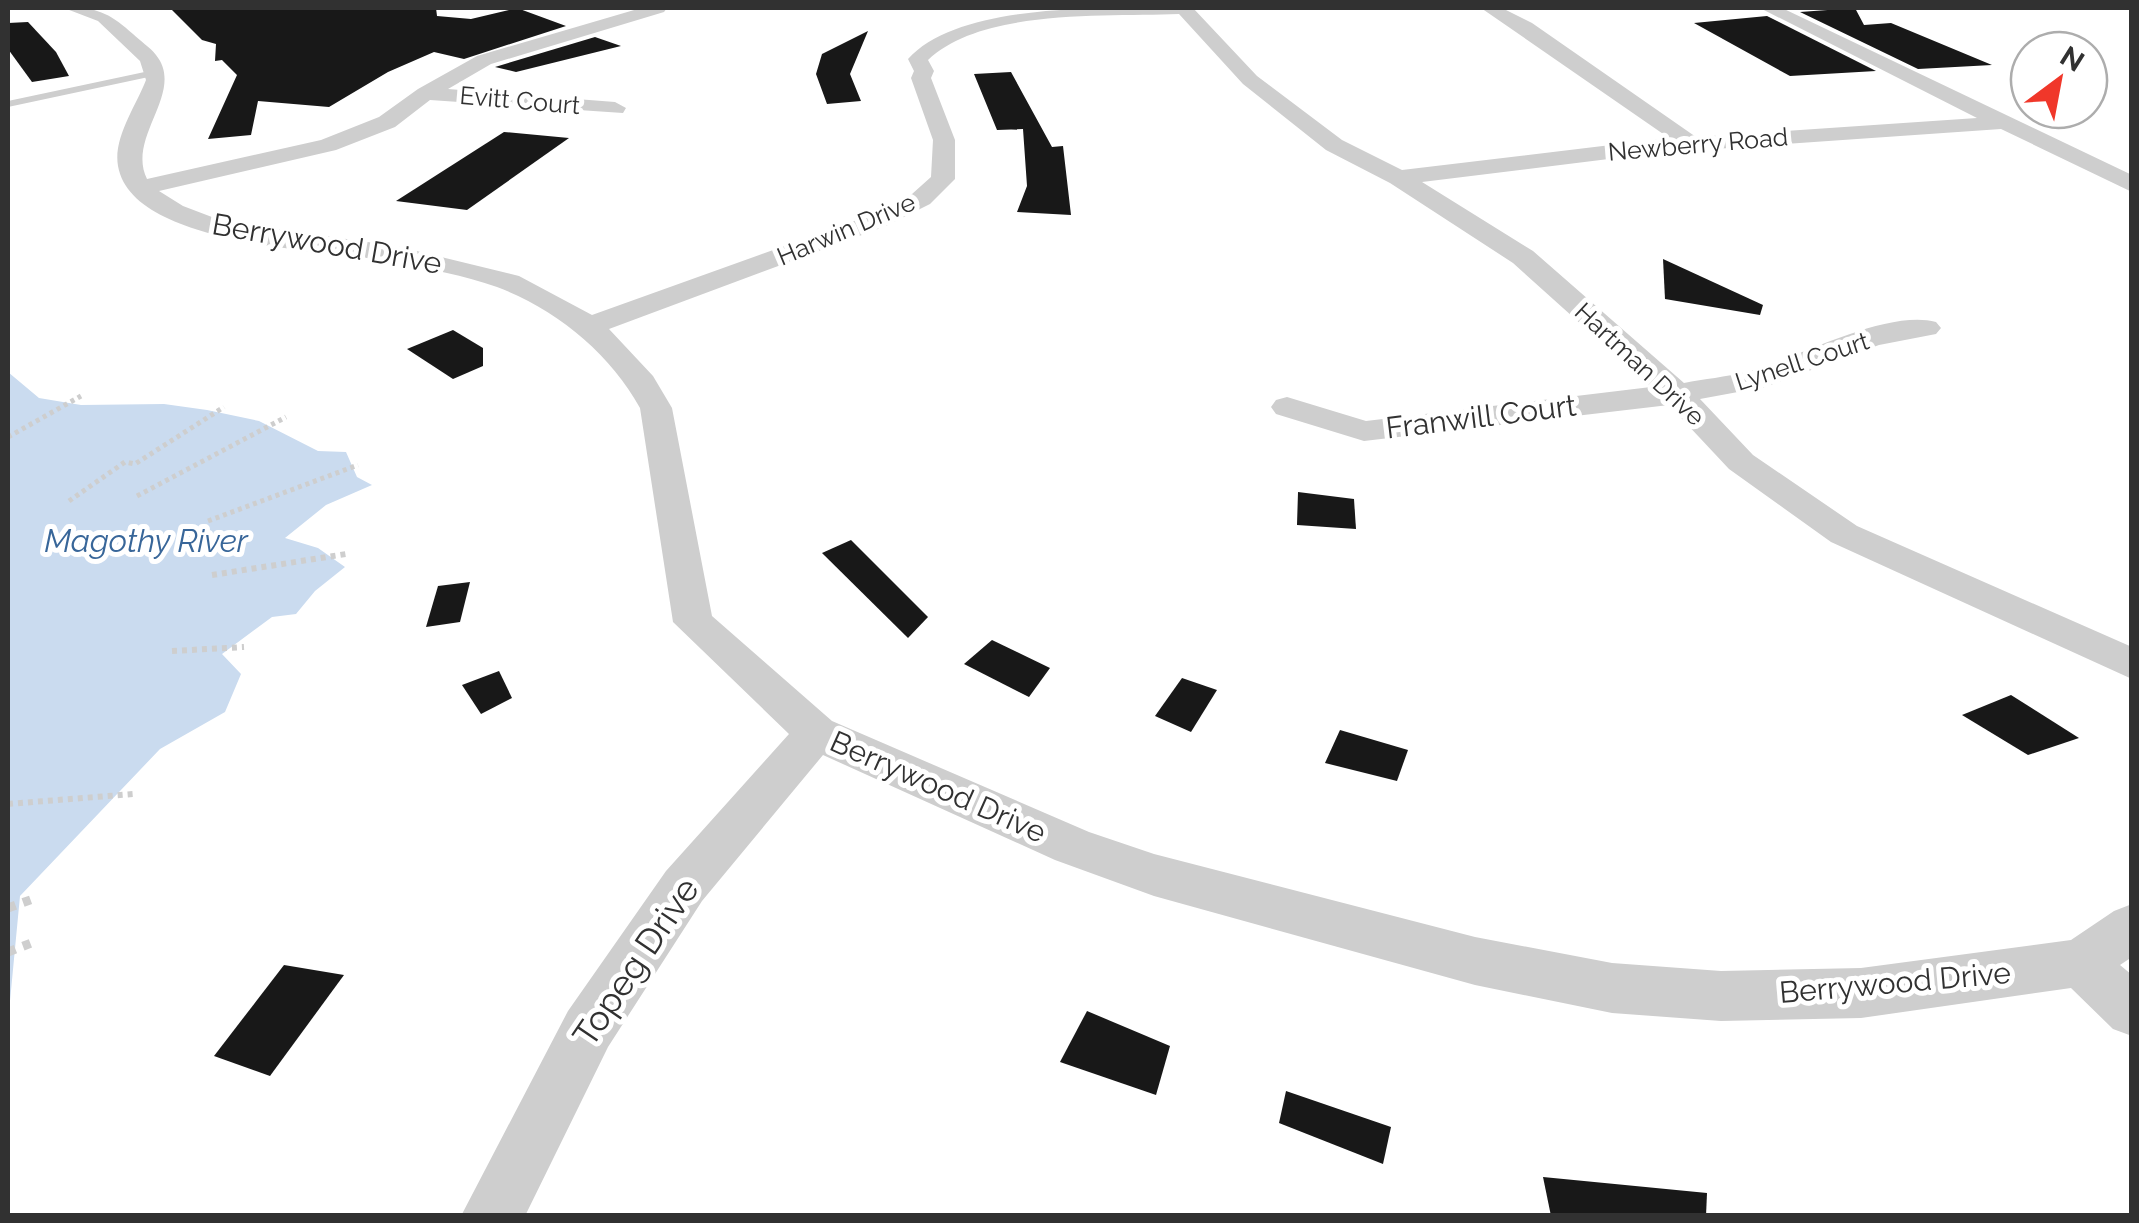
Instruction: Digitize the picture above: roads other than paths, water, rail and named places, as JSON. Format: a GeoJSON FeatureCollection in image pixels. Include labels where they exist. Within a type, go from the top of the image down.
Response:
{"type":"FeatureCollection","features":[{"type":"Feature","properties":{"kind":"street"},"geometry":{"type":"LineString","coordinates":[[95,11],[150,59],[154,73],[156,81],[129,148],[130,170],[142,188],[328,145],[388,122],[425,92],[484,60],[658,8]]}},
{"type":"Feature","properties":{"kind":"street","name":"Hartman Drive"},"geometry":{"type":"LineString","coordinates":[[1184,8],[1260,88],[1334,145],[1398,178],[1523,258],[1677,394],[1741,462],[1844,534],[2132,664]]}},
{"type":"Feature","properties":{"kind":"street","name":"Harwin Drive"},"geometry":{"type":"LineString","coordinates":[[590,326],[877,221],[921,200],[942,178],[944,140],[921,78],[924,71],[918,59],[924,48],[992,21],[1184,8]]}},
{"type":"Feature","properties":{"kind":"street"},"geometry":{"type":"LineString","coordinates":[[1490,8],[1525,27],[1690,143]]}},
{"type":"Feature","properties":{"kind":"street"},"geometry":{"type":"LineString","coordinates":[[1768,8],[2132,186]]}},
{"type":"Feature","properties":{"kind":"street","name":"Evitt Court"},"geometry":{"type":"LineString","coordinates":[[425,92],[615,108]]}},
{"type":"Feature","properties":{"kind":"street","name":"Newberry Road"},"geometry":{"type":"LineString","coordinates":[[1398,178],[1690,143],[2000,123]]}},
{"type":"Feature","properties":{"kind":"street","name":"Berrywood Drive"},"geometry":{"type":"LineString","coordinates":[[142,188],[161,205],[188,219],[222,229],[396,254],[509,282],[590,326],[642,383],[656,408],[693,622],[752,670],[816,733],[1072,846],[1154,876],[1475,961],[1612,988],[1721,996],[1861,993],[2081,963],[2132,927]]}},
{"type":"Feature","properties":{"kind":"street","name":"Lynell Court"},"geometry":{"type":"LineString","coordinates":[[1677,394],[1754,380],[1874,337],[1926,328]]}},
{"type":"Feature","properties":{"kind":"street","name":"Franwill Court"},"geometry":{"type":"LineString","coordinates":[[1287,407],[1364,431],[1677,394]]}},
{"type":"Feature","properties":{"kind":"street","name":"Topeg Drive"},"geometry":{"type":"LineString","coordinates":[[492,1216],[588,1029],[689,879],[816,733]]}},
{"type":"Feature","properties":{"kind":"street"},"geometry":{"type":"LineString","coordinates":[[2081,963],[2132,1011]]}},
{"type":"Feature","properties":{"kind":"lane"},"geometry":{"type":"LineString","coordinates":[[8,104],[154,73]]}},
{"type":"Feature","properties":{"kind":"water","name":"Magothy River"},"geometry":{"type":"Polygon","coordinates":[[[8,372],[39,398],[81,405],[164,404],[259,421],[318,451],[346,452],[357,477],[372,485],[326,505],[285,538],[318,548],[345,567],[315,591],[296,614],[272,617],[222,654],[241,674],[225,712],[160,749],[20,896],[8,1022],[8,372]]]}}]}
